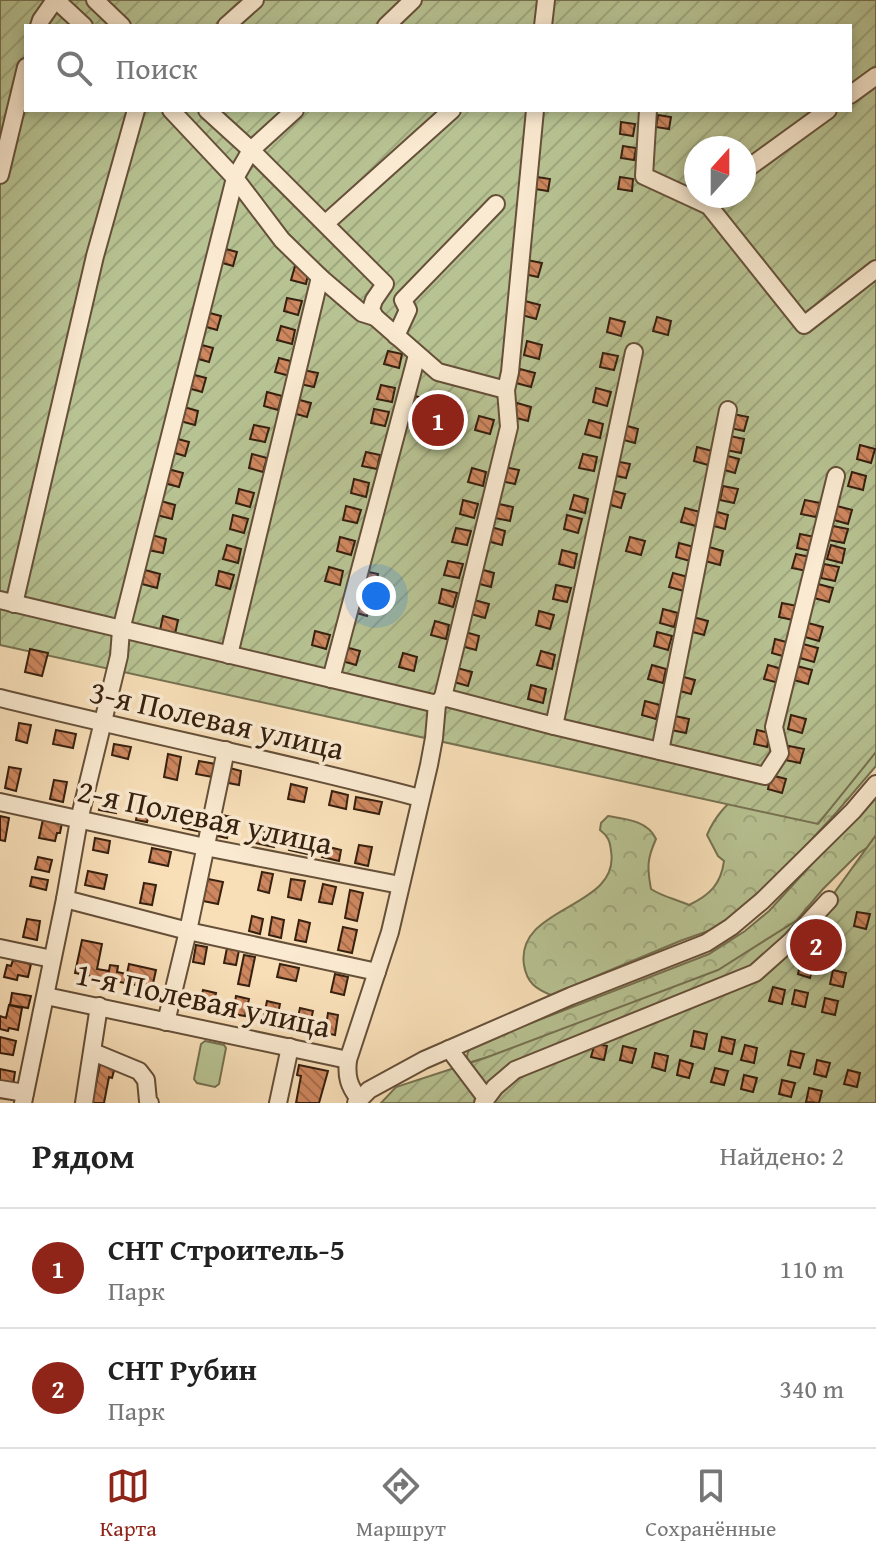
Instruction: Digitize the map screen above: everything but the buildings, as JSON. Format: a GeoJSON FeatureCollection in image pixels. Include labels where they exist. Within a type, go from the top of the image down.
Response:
{"type":"FeatureCollection","features":[{"type":"Feature","properties":{"kind":"street"},"geometry":{"type":"LineString","coordinates":[[40,24],[55,0],[82,24]]}},
{"type":"Feature","properties":{"kind":"street"},"geometry":{"type":"LineString","coordinates":[[228,24],[255,0]]}},
{"type":"Feature","properties":{"kind":"street"},"geometry":{"type":"LineString","coordinates":[[388,24],[413,0]]}},
{"type":"Feature","properties":{"kind":"street"},"geometry":{"type":"LineString","coordinates":[[543,24],[546,0]]}},
{"type":"Feature","properties":{"kind":"street"},"geometry":{"type":"LineString","coordinates":[[97,1],[120,24]]}},
{"type":"Feature","properties":{"kind":"street"},"geometry":{"type":"LineString","coordinates":[[0,175],[24,75]]}},
{"type":"Feature","properties":{"kind":"street"},"geometry":{"type":"LineString","coordinates":[[852,94],[876,76]]}},
{"type":"Feature","properties":{"kind":"street"},"geometry":{"type":"LineString","coordinates":[[135,112],[95,256],[7,602],[331,679],[440,700],[765,776],[780,753],[774,727],[836,476]]}},
{"type":"Feature","properties":{"kind":"street"},"geometry":{"type":"LineString","coordinates":[[173,112],[235,178],[282,240],[362,313],[375,317]]}},
{"type":"Feature","properties":{"kind":"street"},"geometry":{"type":"LineString","coordinates":[[209,112],[385,284],[371,309],[375,317],[438,372],[506,390]]}},
{"type":"Feature","properties":{"kind":"street"},"geometry":{"type":"LineString","coordinates":[[0,1089],[24,1098],[79,820],[119,656],[121,630],[235,178],[251,150],[293,112]]}},
{"type":"Feature","properties":{"kind":"street"},"geometry":{"type":"LineString","coordinates":[[326,223],[450,112]]}},
{"type":"Feature","properties":{"kind":"street"},"geometry":{"type":"LineString","coordinates":[[535,112],[506,390],[509,427],[440,700],[390,932],[348,1060],[349,1086],[357,1101],[383,1082],[449,1049],[571,996],[706,943],[762,901],[876,784]]}},
{"type":"Feature","properties":{"kind":"street"},"geometry":{"type":"LineString","coordinates":[[648,112],[644,176],[684,191]]}},
{"type":"Feature","properties":{"kind":"street"},"geometry":{"type":"LineString","coordinates":[[756,162],[825,112]]}},
{"type":"Feature","properties":{"kind":"street"},"geometry":{"type":"LineString","coordinates":[[396,336],[408,310],[403,300],[496,204]]}},
{"type":"Feature","properties":{"kind":"street"},"geometry":{"type":"LineString","coordinates":[[715,208],[804,325],[876,269]]}},
{"type":"Feature","properties":{"kind":"street"},"geometry":{"type":"LineString","coordinates":[[229,655],[320,277]]}},
{"type":"Feature","properties":{"kind":"street"},"geometry":{"type":"LineString","coordinates":[[554,726],[634,352]]}},
{"type":"Feature","properties":{"kind":"street"},"geometry":{"type":"LineString","coordinates":[[331,679],[417,355]]}},
{"type":"Feature","properties":{"kind":"street"},"geometry":{"type":"LineString","coordinates":[[660,751],[728,410]]}},
{"type":"Feature","properties":{"kind":"street","name":"3-я Полевая улица"},"geometry":{"type":"LineString","coordinates":[[0,698],[420,798]]}},
{"type":"Feature","properties":{"kind":"street"},"geometry":{"type":"LineString","coordinates":[[166,1022],[226,750]]}},
{"type":"Feature","properties":{"kind":"street","name":"2-я Полевая улица"},"geometry":{"type":"LineString","coordinates":[[0,802],[205,847],[400,885]]}},
{"type":"Feature","properties":{"kind":"street"},"geometry":{"type":"LineString","coordinates":[[65,899],[188,931],[377,972]]}},
{"type":"Feature","properties":{"kind":"street"},"geometry":{"type":"LineString","coordinates":[[449,1049],[485,1100],[515,1070],[755,973],[791,941],[829,900]]}},
{"type":"Feature","properties":{"kind":"street","name":"1-я Полевая улица"},"geometry":{"type":"LineString","coordinates":[[0,948],[52,959]]}},
{"type":"Feature","properties":{"kind":"street","name":"1-я Полевая улица"},"geometry":{"type":"LineString","coordinates":[[46,996],[348,1060]]}},
{"type":"Feature","properties":{"kind":"street"},"geometry":{"type":"LineString","coordinates":[[84,1103],[99,1006]]}},
{"type":"Feature","properties":{"kind":"street"},"geometry":{"type":"LineString","coordinates":[[278,1103],[290,1047]]}},
{"type":"Feature","properties":{"kind":"street"},"geometry":{"type":"LineString","coordinates":[[93,1052],[139,1071],[146,1080],[150,1103]]}},
{"type":"Feature","properties":{"kind":"green space"},"geometry":{"type":"Polygon","coordinates":[[[0,0],[876,0],[876,752],[818,824],[0,645],[0,0]]]}},
{"type":"Feature","properties":{"kind":"green space"},"geometry":{"type":"Polygon","coordinates":[[[876,726],[876,766],[774,880],[725,925],[551,995],[530,981],[524,965],[526,945],[535,930],[600,885],[610,870],[610,844],[600,830],[601,823],[608,816],[648,828],[656,839],[649,863],[651,889],[689,905],[709,893],[720,876],[724,861],[707,835],[717,816],[730,802],[741,792],[876,726]]]}},
{"type":"Feature","properties":{"kind":"green space"},"geometry":{"type":"Polygon","coordinates":[[[876,794],[876,842],[859,853],[796,921],[741,963],[612,1020],[468,1063],[467,1054],[472,1046],[709,954],[745,931],[769,911],[876,794]]]}},
{"type":"Feature","properties":{"kind":"green space"},"geometry":{"type":"Polygon","coordinates":[[[876,835],[876,1103],[381,1103],[396,1087],[485,1058],[718,970],[829,900],[876,835]]]}},
{"type":"Feature","properties":{"kind":"green space"},"geometry":{"type":"Polygon","coordinates":[[[205,1041],[226,1048],[219,1084],[215,1087],[197,1083],[194,1079],[201,1044],[205,1041]]]}},
{"type":"Feature","properties":{"kind":"place","name":"СНТ Строитель-5"},"geometry":{"type":"Point","coordinates":[438,420]}},
{"type":"Feature","properties":{"kind":"place","name":"СНТ Рубин"},"geometry":{"type":"Point","coordinates":[816,945]}}]}
